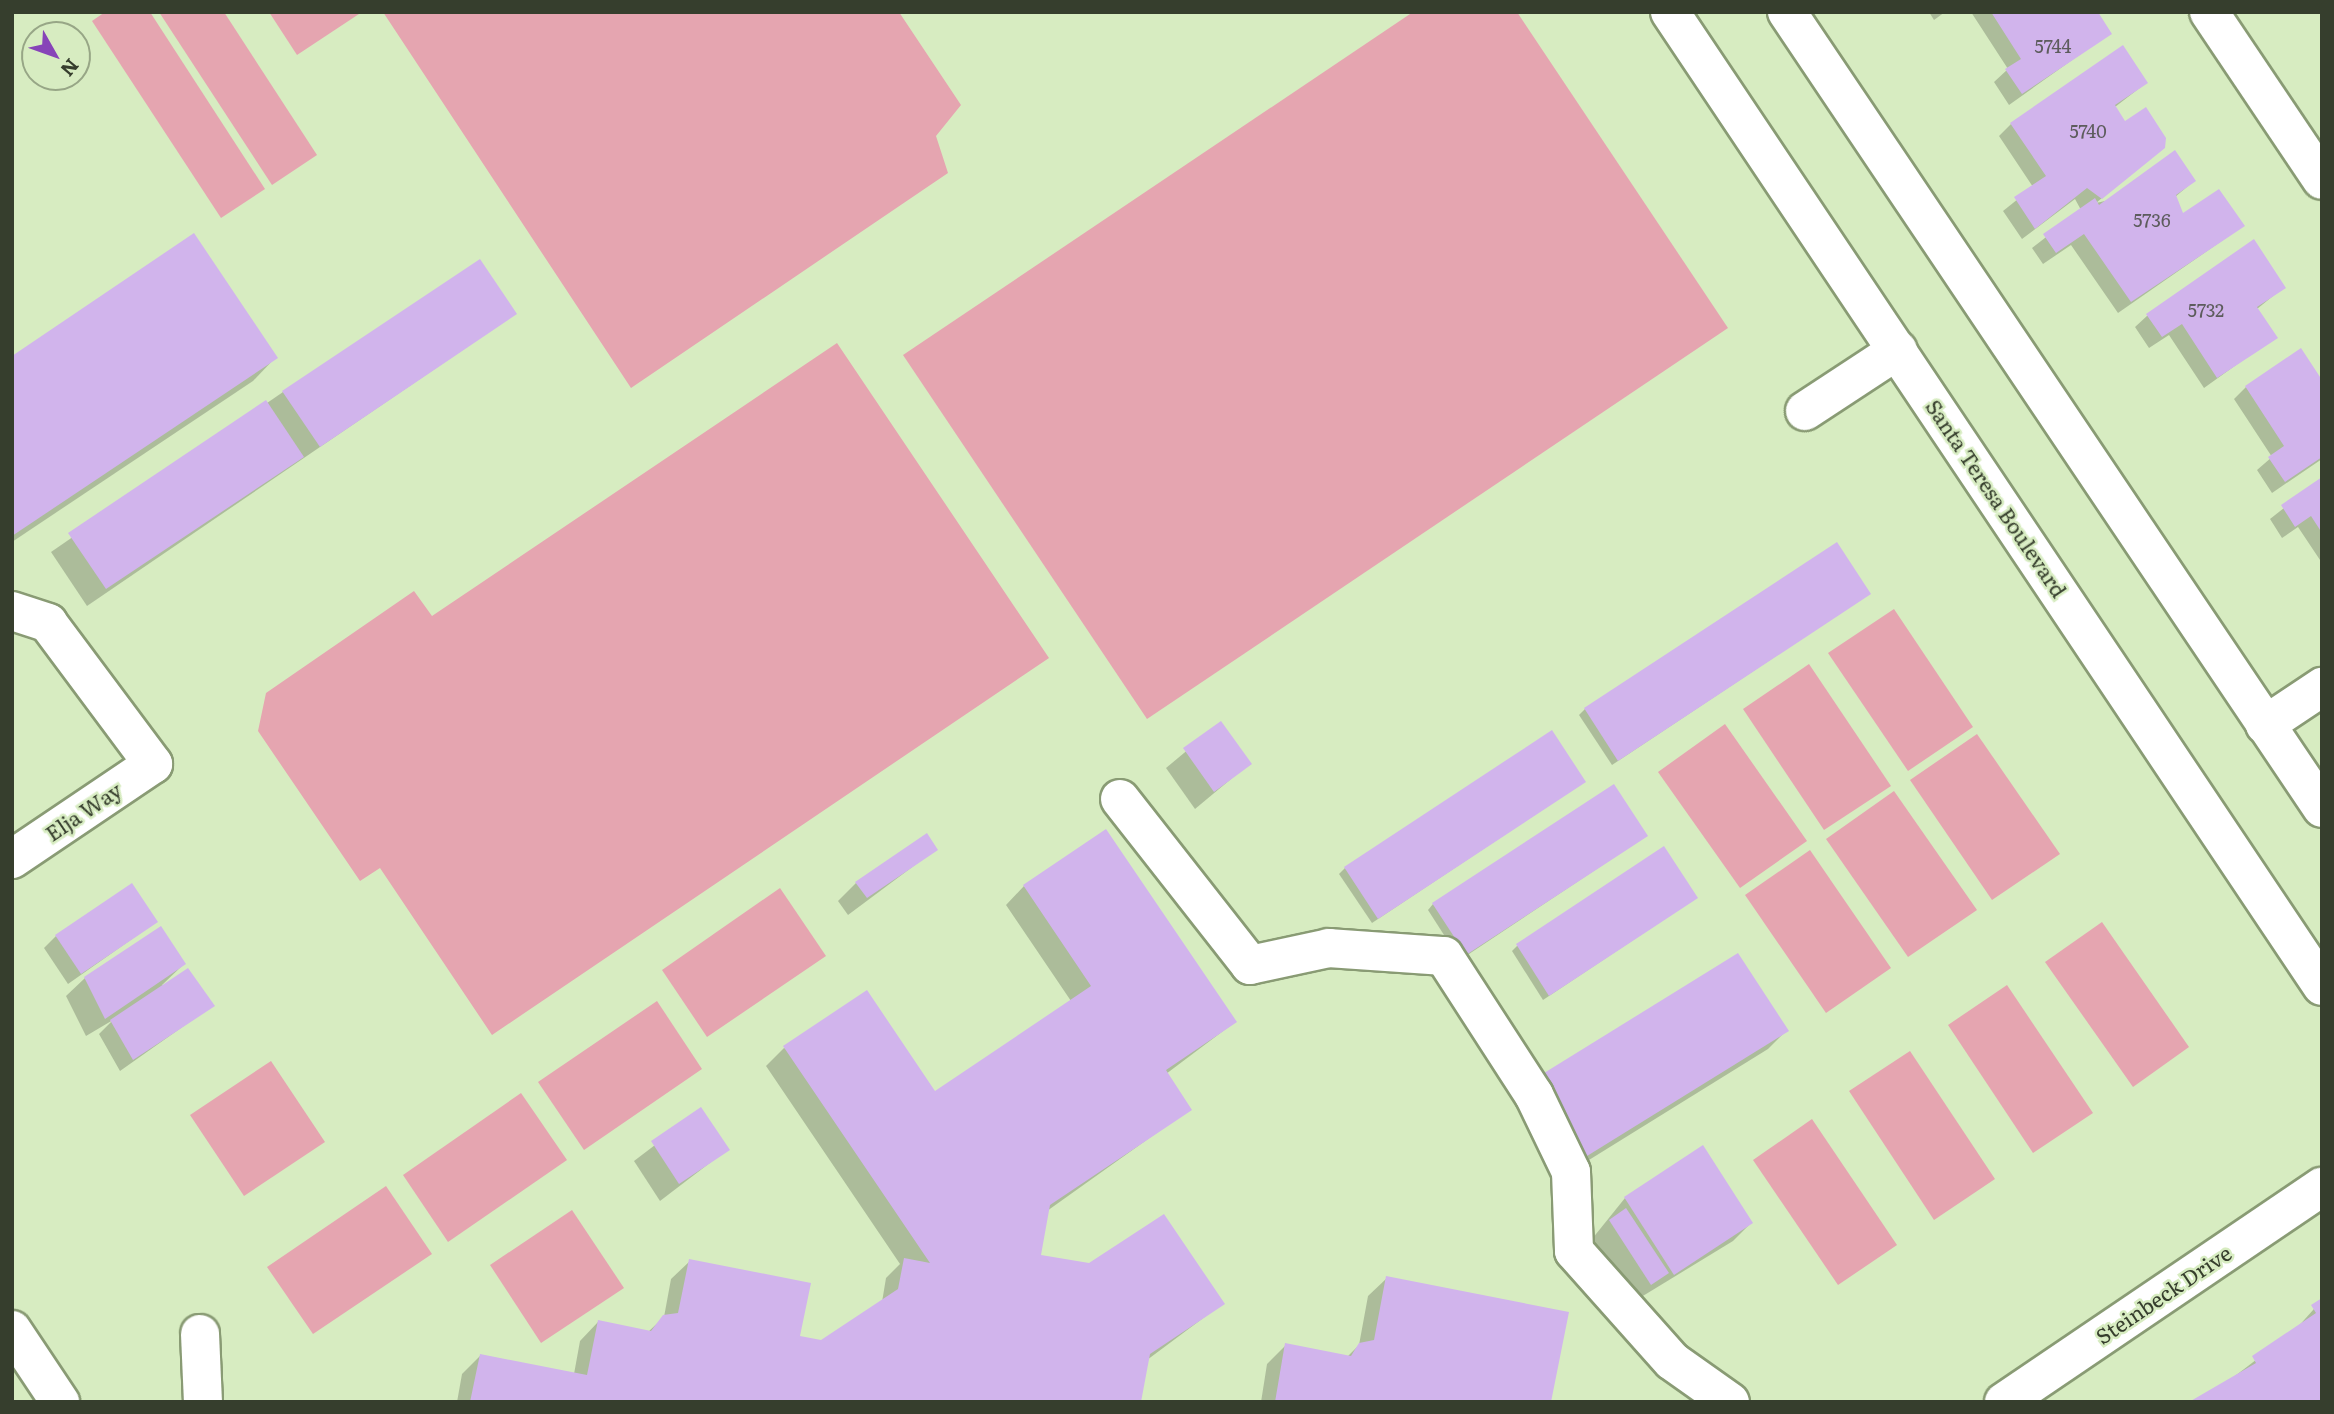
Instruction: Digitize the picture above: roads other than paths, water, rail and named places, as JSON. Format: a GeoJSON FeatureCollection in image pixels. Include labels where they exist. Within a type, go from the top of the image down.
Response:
{"type":"FeatureCollection","features":[{"type":"Feature","properties":{"kind":"main road","name":"Santa Teresa Boulevard"},"geometry":{"type":"LineString","coordinates":[[1670,12],[2322,986]]}},
{"type":"Feature","properties":{"kind":"main road"},"geometry":{"type":"LineString","coordinates":[[1787,12],[2322,808]]}},
{"type":"Feature","properties":{"kind":"main road"},"geometry":{"type":"LineString","coordinates":[[2209,12],[2322,180]]}},
{"type":"Feature","properties":{"kind":"main road"},"geometry":{"type":"LineString","coordinates":[[1805,411],[1898,350]]}},
{"type":"Feature","properties":{"kind":"main road","name":"Elja Way"},"geometry":{"type":"LineString","coordinates":[[12,611],[48,624],[153,764],[12,859]]}},
{"type":"Feature","properties":{"kind":"main road"},"geometry":{"type":"LineString","coordinates":[[2265,725],[2322,687]]}},
{"type":"Feature","properties":{"kind":"main road"},"geometry":{"type":"LineString","coordinates":[[1120,799],[1250,965],[1329,948],[1444,956],[1534,1095],[1571,1172],[1574,1251],[1672,1361],[1730,1402]]}},
{"type":"Feature","properties":{"kind":"main road","name":"Steinbeck Drive"},"geometry":{"type":"LineString","coordinates":[[2007,1401],[2322,1187]]}},
{"type":"Feature","properties":{"kind":"main road"},"geometry":{"type":"LineString","coordinates":[[12,1330],[60,1402]]}},
{"type":"Feature","properties":{"kind":"main road"},"geometry":{"type":"LineString","coordinates":[[200,1334],[204,1402]]}}]}
